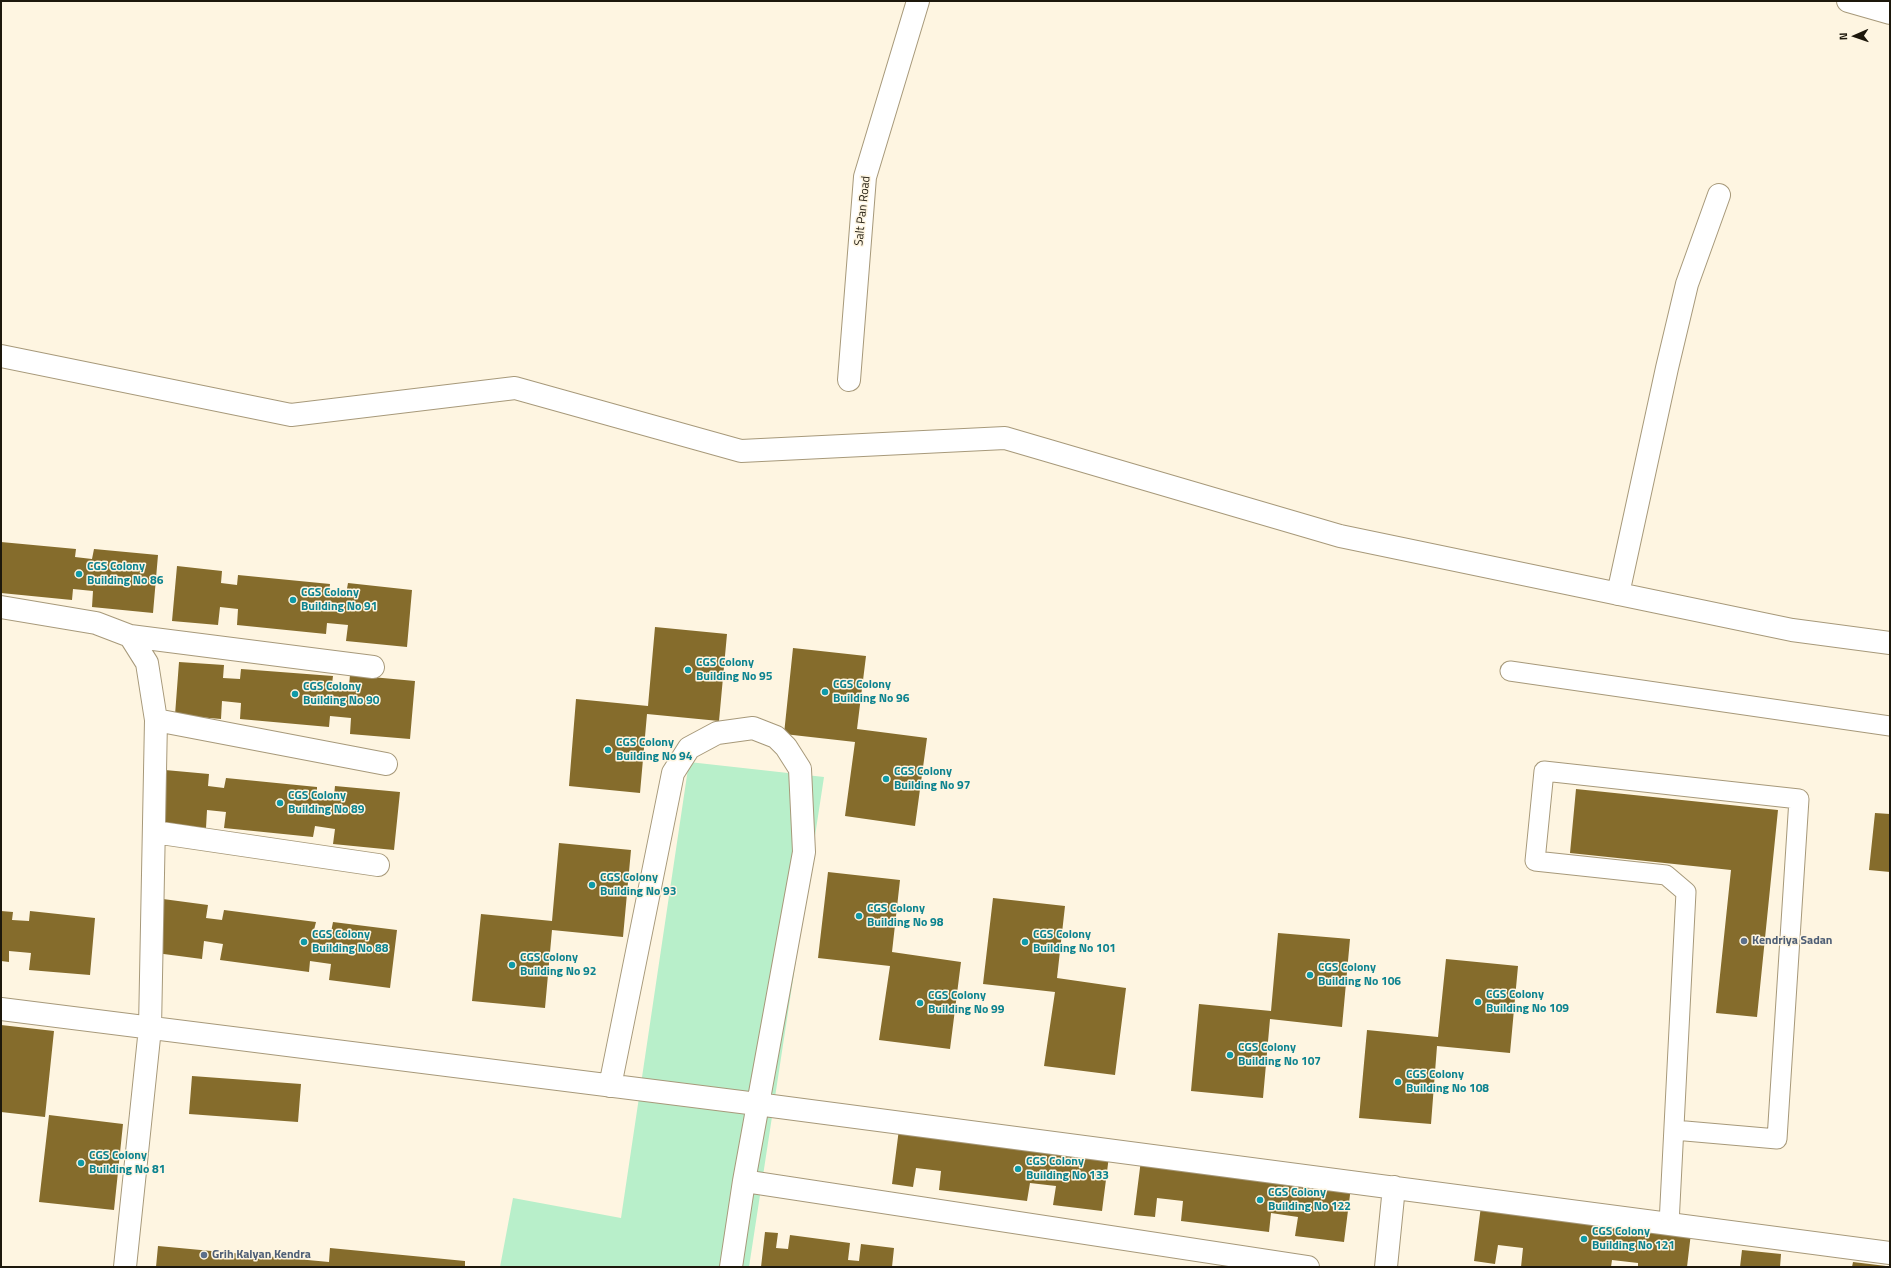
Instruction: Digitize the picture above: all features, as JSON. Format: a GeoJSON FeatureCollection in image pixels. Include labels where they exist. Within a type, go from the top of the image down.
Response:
{"type":"FeatureCollection","features":[{"type":"Feature","properties":{"kind":"street","name":"Salt Pan Road"},"geometry":{"type":"LineString","coordinates":[[849,380],[865,177],[918,1]]}},
{"type":"Feature","properties":{"kind":"street"},"geometry":{"type":"LineString","coordinates":[[1848,1],[1890,13]]}},
{"type":"Feature","properties":{"kind":"street"},"geometry":{"type":"LineString","coordinates":[[1618,594],[1667,368],[1687,284],[1719,195]]}},
{"type":"Feature","properties":{"kind":"street"},"geometry":{"type":"LineString","coordinates":[[1,356],[291,415],[515,388],[741,450],[1005,438],[1340,536],[1792,630],[1890,643]]}},
{"type":"Feature","properties":{"kind":"street"},"geometry":{"type":"LineString","coordinates":[[1,607],[96,623],[130,636],[373,667]]}},
{"type":"Feature","properties":{"kind":"street"},"geometry":{"type":"LineString","coordinates":[[125,1267],[150,1028],[156,720],[147,663],[130,636]]}},
{"type":"Feature","properties":{"kind":"street"},"geometry":{"type":"LineString","coordinates":[[156,720],[386,764]]}},
{"type":"Feature","properties":{"kind":"street"},"geometry":{"type":"LineString","coordinates":[[610,1086],[674,773],[689,748],[717,734],[752,728],[776,737],[786,747],[800,769],[804,852],[757,1104],[732,1267]]}},
{"type":"Feature","properties":{"kind":"street"},"geometry":{"type":"LineString","coordinates":[[154,832],[378,865]]}},
{"type":"Feature","properties":{"kind":"street"},"geometry":{"type":"LineString","coordinates":[[1,1010],[757,1104],[1890,1253]]}},
{"type":"Feature","properties":{"kind":"street"},"geometry":{"type":"LineString","coordinates":[[744,1181],[1308,1267]]}},
{"type":"Feature","properties":{"kind":"street"},"geometry":{"type":"LineString","coordinates":[[1386,1267],[1394,1187]]}},
{"type":"Feature","properties":{"kind":"lane"},"geometry":{"type":"LineString","coordinates":[[1510,671],[1890,726]]}},
{"type":"Feature","properties":{"kind":"lane"},"geometry":{"type":"LineString","coordinates":[[1669,1224],[1686,892],[1666,875],[1535,861],[1544,771],[1799,799],[1777,1139],[1674,1130]]}},
{"type":"Feature","properties":{"kind":"green space"},"geometry":{"type":"Polygon","coordinates":[[[689,762],[824,777],[749,1267],[500,1267],[513,1198],[621,1218],[689,762]]]}},
{"type":"Feature","properties":{"kind":"building","name":"CGS Colony Building No 86"},"geometry":{"type":"Polygon","coordinates":[[[1,542],[76,549],[75,557],[92,559],[94,549],[158,555],[153,613],[92,607],[93,591],[73,589],[72,600],[1,593],[1,542]]]}},
{"type":"Feature","properties":{"kind":"building","name":"CGS Colony Building No 91"},"geometry":{"type":"Polygon","coordinates":[[[177,566],[222,571],[221,583],[237,585],[238,575],[330,584],[329,592],[346,594],[348,583],[412,590],[407,647],[346,641],[348,625],[327,623],[326,634],[237,625],[238,609],[220,607],[218,625],[172,621],[177,566]]]}},
{"type":"Feature","properties":{"kind":"building"},"geometry":{"type":"Polygon","coordinates":[[[655,627],[727,634],[719,721],[647,714],[640,793],[569,786],[576,699],[648,706],[655,627]]]}},
{"type":"Feature","properties":{"kind":"building"},"geometry":{"type":"Polygon","coordinates":[[[793,648],[866,656],[857,729],[927,738],[915,826],[845,816],[855,742],[784,734],[793,648]]]}},
{"type":"Feature","properties":{"kind":"building","name":"CGS Colony Building No 90"},"geometry":{"type":"Polygon","coordinates":[[[179,662],[224,665],[223,678],[240,679],[241,669],[333,676],[332,684],[349,686],[350,675],[415,681],[410,739],[350,734],[351,718],[330,716],[329,727],[240,719],[241,703],[222,701],[221,719],[175,715],[179,662]]]}},
{"type":"Feature","properties":{"kind":"building","name":"CGS Colony Building No 89"},"geometry":{"type":"Polygon","coordinates":[[[165,770],[209,774],[208,786],[224,788],[226,778],[317,787],[317,794],[334,796],[335,786],[400,792],[394,850],[333,844],[335,829],[315,826],[313,837],[224,828],[226,812],[207,810],[206,828],[160,824],[165,770]]]}},
{"type":"Feature","properties":{"kind":"building","name":"Kendriya Sadan"},"geometry":{"type":"Polygon","coordinates":[[[1576,789],[1778,810],[1757,1017],[1716,1013],[1731,870],[1570,853],[1576,789]]]}},
{"type":"Feature","properties":{"kind":"building"},"geometry":{"type":"Polygon","coordinates":[[[1875,813],[1890,814],[1890,872],[1869,870],[1875,813]]]}},
{"type":"Feature","properties":{"kind":"building"},"geometry":{"type":"Polygon","coordinates":[[[559,843],[631,850],[623,937],[552,930],[545,1008],[472,1001],[481,914],[552,921],[559,843]]]}},
{"type":"Feature","properties":{"kind":"building"},"geometry":{"type":"Polygon","coordinates":[[[828,872],[900,880],[892,952],[961,962],[950,1049],[879,1040],[890,966],[818,958],[828,872]]]}},
{"type":"Feature","properties":{"kind":"building"},"geometry":{"type":"Polygon","coordinates":[[[993,898],[1065,906],[1057,978],[1126,988],[1115,1075],[1044,1066],[1055,992],[983,984],[993,898]]]}},
{"type":"Feature","properties":{"kind":"building","name":"CGS Colony Building No 88"},"geometry":{"type":"Polygon","coordinates":[[[163,899],[208,905],[206,918],[222,920],[224,910],[316,922],[314,930],[331,932],[333,922],[397,930],[390,988],[329,980],[331,964],[310,961],[309,972],[220,960],[223,944],[204,941],[202,959],[156,953],[163,899]]]}},
{"type":"Feature","properties":{"kind":"building"},"geometry":{"type":"Polygon","coordinates":[[[1,911],[13,912],[12,920],[29,921],[30,911],[95,918],[90,975],[29,970],[31,953],[9,951],[9,962],[1,961],[1,911]]]}},
{"type":"Feature","properties":{"kind":"building"},"geometry":{"type":"Polygon","coordinates":[[[1278,933],[1350,939],[1342,1027],[1270,1019],[1263,1098],[1191,1091],[1199,1004],[1271,1011],[1278,933]]]}},
{"type":"Feature","properties":{"kind":"building"},"geometry":{"type":"Polygon","coordinates":[[[1446,959],[1518,966],[1510,1053],[1437,1046],[1431,1124],[1359,1118],[1367,1030],[1438,1037],[1446,959]]]}},
{"type":"Feature","properties":{"kind":"building"},"geometry":{"type":"Polygon","coordinates":[[[1,1025],[54,1031],[45,1117],[1,1112],[1,1025]]]}},
{"type":"Feature","properties":{"kind":"building"},"geometry":{"type":"Polygon","coordinates":[[[192,1076],[301,1084],[298,1122],[189,1114],[192,1076]]]}},
{"type":"Feature","properties":{"kind":"building","name":"CGS Colony Building No 81"},"geometry":{"type":"Polygon","coordinates":[[[49,1115],[123,1124],[114,1210],[39,1202],[49,1115]]]}},
{"type":"Feature","properties":{"kind":"building","name":"CGS Colony Building No 133"},"geometry":{"type":"Polygon","coordinates":[[[899,1129],[1109,1156],[1102,1211],[1053,1205],[1056,1186],[1030,1183],[1027,1201],[939,1190],[941,1171],[916,1168],[913,1187],[892,1184],[899,1129]]]}},
{"type":"Feature","properties":{"kind":"building","name":"CGS Colony Building No 122"},"geometry":{"type":"Polygon","coordinates":[[[1141,1160],[1351,1187],[1344,1242],[1295,1236],[1298,1217],[1271,1213],[1269,1232],[1181,1221],[1183,1201],[1157,1198],[1155,1217],[1134,1215],[1141,1160]]]}},
{"type":"Feature","properties":{"kind":"building","name":"CGS Colony Building No 121"},"geometry":{"type":"Polygon","coordinates":[[[1481,1206],[1691,1233],[1687,1267],[1638,1267],[1638,1263],[1612,1260],[1611,1267],[1521,1267],[1523,1248],[1498,1245],[1495,1264],[1474,1261],[1481,1206]]]}},
{"type":"Feature","properties":{"kind":"building"},"geometry":{"type":"Polygon","coordinates":[[[765,1232],[778,1233],[776,1248],[788,1249],[790,1235],[850,1243],[848,1260],[859,1261],[861,1244],[894,1248],[892,1267],[761,1267],[765,1232]]]}},
{"type":"Feature","properties":{"kind":"building","name":"Grih Kalyan Kendra"},"geometry":{"type":"Polygon","coordinates":[[[158,1246],[329,1262],[330,1248],[465,1261],[465,1267],[156,1267],[158,1246]]]}},
{"type":"Feature","properties":{"kind":"building"},"geometry":{"type":"Polygon","coordinates":[[[1742,1250],[1781,1254],[1780,1267],[1740,1267],[1742,1250]]]}},
{"type":"Feature","properties":{"kind":"building"},"geometry":{"type":"Polygon","coordinates":[[[1853,1262],[1886,1266],[1886,1267],[1852,1267],[1853,1262]]]}},
{"type":"Feature","properties":{"kind":"place","name":"CGS Colony Building No 86"},"geometry":{"type":"Point","coordinates":[79,574]}},
{"type":"Feature","properties":{"kind":"place","name":"CGS Colony Building No 91"},"geometry":{"type":"Point","coordinates":[293,600]}},
{"type":"Feature","properties":{"kind":"place","name":"CGS Colony Building No 95"},"geometry":{"type":"Point","coordinates":[688,670]}},
{"type":"Feature","properties":{"kind":"place","name":"CGS Colony Building No 96"},"geometry":{"type":"Point","coordinates":[825,692]}},
{"type":"Feature","properties":{"kind":"place","name":"CGS Colony Building No 90"},"geometry":{"type":"Point","coordinates":[295,694]}},
{"type":"Feature","properties":{"kind":"place","name":"CGS Colony Building No 94"},"geometry":{"type":"Point","coordinates":[608,750]}},
{"type":"Feature","properties":{"kind":"place","name":"CGS Colony Building No 97"},"geometry":{"type":"Point","coordinates":[886,779]}},
{"type":"Feature","properties":{"kind":"place","name":"CGS Colony Building No 89"},"geometry":{"type":"Point","coordinates":[280,803]}},
{"type":"Feature","properties":{"kind":"place","name":"CGS Colony Building No 93"},"geometry":{"type":"Point","coordinates":[592,885]}},
{"type":"Feature","properties":{"kind":"place","name":"CGS Colony Building No 98"},"geometry":{"type":"Point","coordinates":[859,916]}},
{"type":"Feature","properties":{"kind":"place","name":"Kendriya Sadan"},"geometry":{"type":"Point","coordinates":[1744,941]}},
{"type":"Feature","properties":{"kind":"place","name":"CGS Colony Building No 88"},"geometry":{"type":"Point","coordinates":[304,942]}},
{"type":"Feature","properties":{"kind":"place","name":"CGS Colony Building No 101"},"geometry":{"type":"Point","coordinates":[1025,942]}},
{"type":"Feature","properties":{"kind":"place","name":"CGS Colony Building No 92"},"geometry":{"type":"Point","coordinates":[512,965]}},
{"type":"Feature","properties":{"kind":"place","name":"CGS Colony Building No 106"},"geometry":{"type":"Point","coordinates":[1310,975]}},
{"type":"Feature","properties":{"kind":"place","name":"CGS Colony Building No 109"},"geometry":{"type":"Point","coordinates":[1478,1002]}},
{"type":"Feature","properties":{"kind":"place","name":"CGS Colony Building No 99"},"geometry":{"type":"Point","coordinates":[920,1003]}},
{"type":"Feature","properties":{"kind":"place","name":"CGS Colony Building No 107"},"geometry":{"type":"Point","coordinates":[1230,1055]}},
{"type":"Feature","properties":{"kind":"place","name":"CGS Colony Building No 108"},"geometry":{"type":"Point","coordinates":[1398,1082]}},
{"type":"Feature","properties":{"kind":"place","name":"CGS Colony Building No 81"},"geometry":{"type":"Point","coordinates":[81,1163]}},
{"type":"Feature","properties":{"kind":"place","name":"CGS Colony Building No 133"},"geometry":{"type":"Point","coordinates":[1018,1169]}},
{"type":"Feature","properties":{"kind":"place","name":"CGS Colony Building No 122"},"geometry":{"type":"Point","coordinates":[1260,1200]}},
{"type":"Feature","properties":{"kind":"place","name":"CGS Colony Building No 121"},"geometry":{"type":"Point","coordinates":[1584,1239]}},
{"type":"Feature","properties":{"kind":"place","name":"Grih Kalyan Kendra"},"geometry":{"type":"Point","coordinates":[204,1255]}}]}
